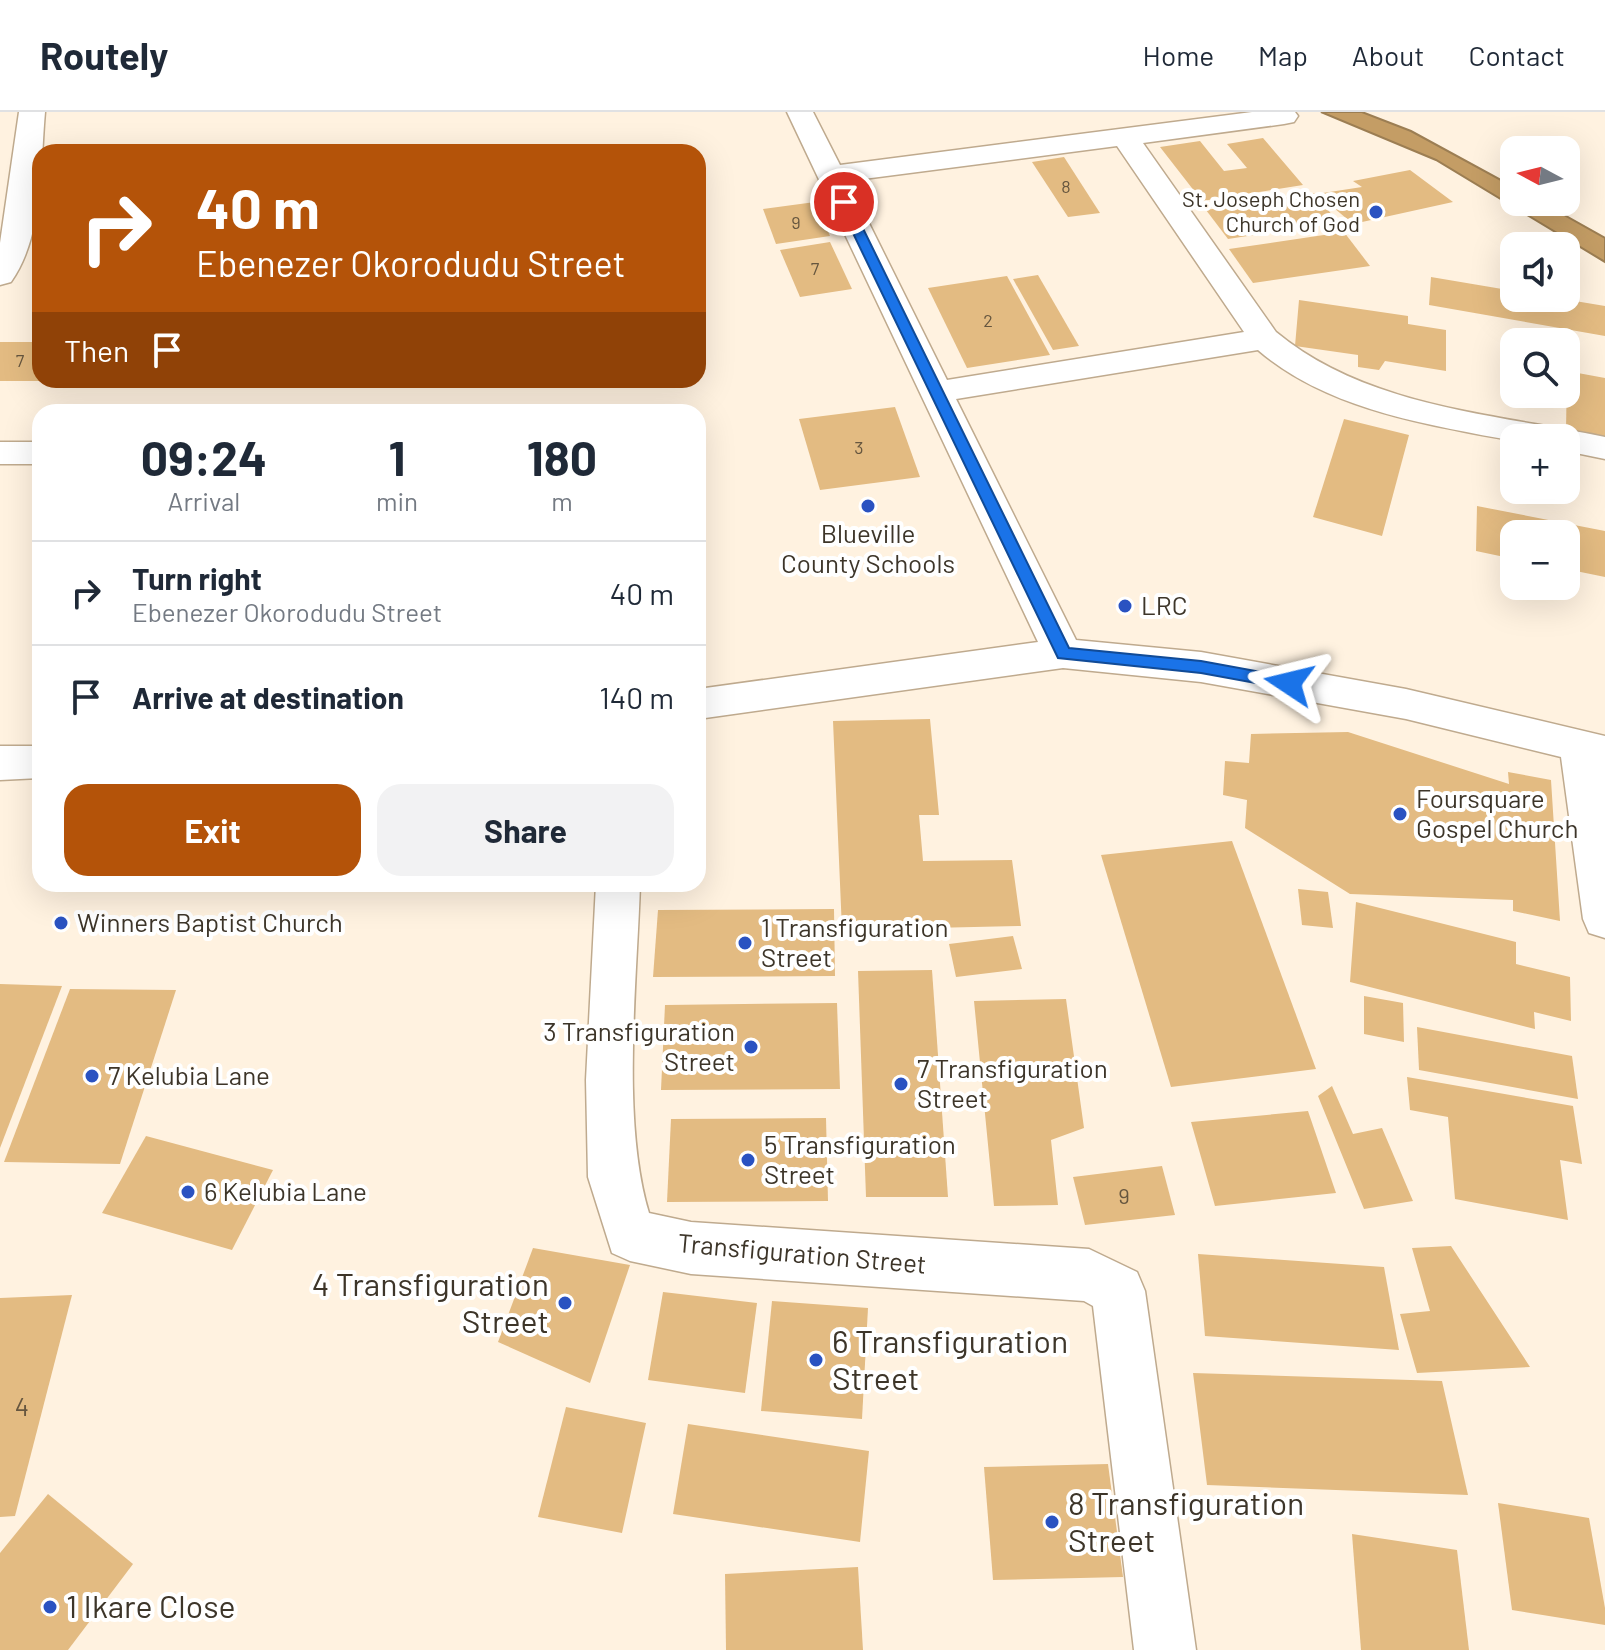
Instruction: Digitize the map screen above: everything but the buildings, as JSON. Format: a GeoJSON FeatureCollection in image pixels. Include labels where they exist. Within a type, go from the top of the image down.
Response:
{"type":"FeatureCollection","features":[{"type":"Feature","properties":{"kind":"street"},"geometry":{"type":"LineString","coordinates":[[0,276],[19,238],[32,112]]}},
{"type":"Feature","properties":{"kind":"street"},"geometry":{"type":"LineString","coordinates":[[800,112],[1063,653]]}},
{"type":"Feature","properties":{"kind":"street"},"geometry":{"type":"LineString","coordinates":[[831,175],[1284,116]]}},
{"type":"Feature","properties":{"kind":"street"},"geometry":{"type":"LineString","coordinates":[[1125,137],[1265,339],[1282,358],[1330,383],[1412,408],[1500,426]]}},
{"type":"Feature","properties":{"kind":"street"},"geometry":{"type":"LineString","coordinates":[[936,392],[1265,339]]}},
{"type":"Feature","properties":{"kind":"street"},"geometry":{"type":"LineString","coordinates":[[1580,443],[1605,448]]}},
{"type":"Feature","properties":{"kind":"street"},"geometry":{"type":"LineString","coordinates":[[0,453],[32,453]]}},
{"type":"Feature","properties":{"kind":"street"},"geometry":{"type":"LineString","coordinates":[[706,703],[1063,653],[1201,667],[1406,704],[1592,749],[1605,919]]}},
{"type":"Feature","properties":{"kind":"street"},"geometry":{"type":"LineString","coordinates":[[0,763],[32,762]]}},
{"type":"Feature","properties":{"kind":"street","name":"Transfiguration Street"},"geometry":{"type":"LineString","coordinates":[[618,892],[610,1080],[613,1177],[630,1235],[691,1248],[1089,1275],[1118,1291],[1165,1650]]}},
{"type":"Feature","properties":{"kind":"shaded area"},"geometry":{"type":"Polygon","coordinates":[[[1321,112],[1362,112],[1411,131],[1500,179],[1500,199],[1436,160],[1321,112]]]}},
{"type":"Feature","properties":{"kind":"shaded area"},"geometry":{"type":"Polygon","coordinates":[[[1529,216],[1566,216],[1605,238],[1605,262],[1580,247],[1580,232],[1555,232],[1529,216]]]}},
{"type":"Feature","properties":{"kind":"place","name":"St. Joseph Chosen Church of God"},"geometry":{"type":"Point","coordinates":[1376,212]}},
{"type":"Feature","properties":{"kind":"place","name":"Blueville County Schools"},"geometry":{"type":"Point","coordinates":[868,506]}},
{"type":"Feature","properties":{"kind":"place","name":"LRC"},"geometry":{"type":"Point","coordinates":[1125,606]}},
{"type":"Feature","properties":{"kind":"place","name":"Foursquare Gospel Church"},"geometry":{"type":"Point","coordinates":[1400,814]}},
{"type":"Feature","properties":{"kind":"place","name":"Winners Baptist Church"},"geometry":{"type":"Point","coordinates":[61,923]}},
{"type":"Feature","properties":{"kind":"place","name":"1 Transfiguration Street"},"geometry":{"type":"Point","coordinates":[745,943]}},
{"type":"Feature","properties":{"kind":"place","name":"3 Transfiguration Street"},"geometry":{"type":"Point","coordinates":[751,1047]}},
{"type":"Feature","properties":{"kind":"place","name":"7 Kelubia Lane"},"geometry":{"type":"Point","coordinates":[92,1076]}},
{"type":"Feature","properties":{"kind":"place","name":"7 Transfiguration Street"},"geometry":{"type":"Point","coordinates":[901,1084]}},
{"type":"Feature","properties":{"kind":"place","name":"5 Transfiguration Street"},"geometry":{"type":"Point","coordinates":[748,1160]}},
{"type":"Feature","properties":{"kind":"place","name":"6 Kelubia Lane"},"geometry":{"type":"Point","coordinates":[188,1192]}},
{"type":"Feature","properties":{"kind":"place","name":"4 Transfiguration Street"},"geometry":{"type":"Point","coordinates":[565,1303]}},
{"type":"Feature","properties":{"kind":"place","name":"6 Transfiguration Street"},"geometry":{"type":"Point","coordinates":[816,1360]}},
{"type":"Feature","properties":{"kind":"place","name":"8 Transfiguration Street"},"geometry":{"type":"Point","coordinates":[1052,1522]}},
{"type":"Feature","properties":{"kind":"place","name":"1 Ikare Close"},"geometry":{"type":"Point","coordinates":[50,1607]}},
{"type":"Feature","properties":{"kind":"route"},"geometry":{"type":"LineString","coordinates":[[844,202],[1063,653],[1201,667],[1289,683]]}}]}
